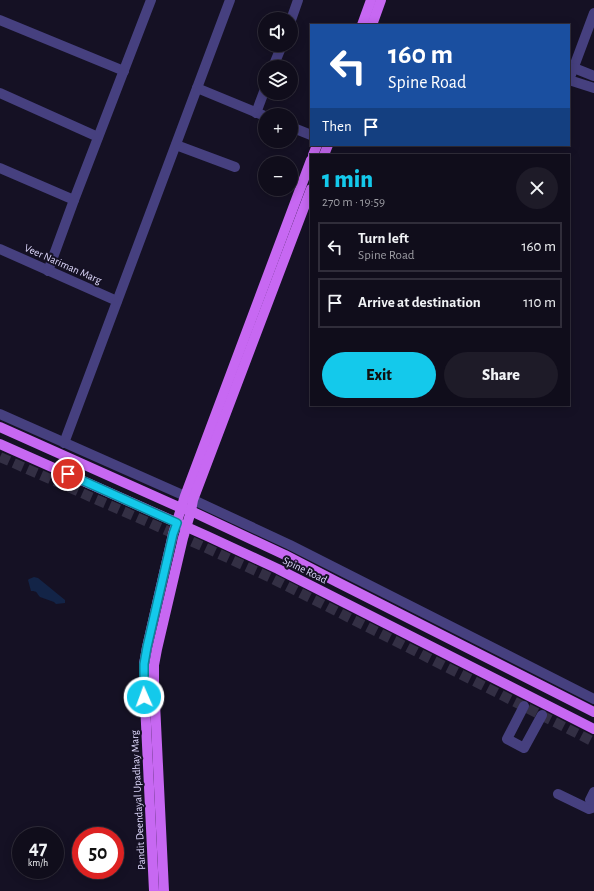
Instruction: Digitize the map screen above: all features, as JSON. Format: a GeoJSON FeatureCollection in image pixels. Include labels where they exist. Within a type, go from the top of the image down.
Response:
{"type":"FeatureCollection","features":[{"type":"Feature","properties":{"kind":"main road"},"geometry":{"type":"LineString","coordinates":[[362,24],[371,0]]}},
{"type":"Feature","properties":{"kind":"main road"},"geometry":{"type":"LineString","coordinates":[[372,24],[382,0]]}},
{"type":"Feature","properties":{"kind":"main road"},"geometry":{"type":"LineString","coordinates":[[189,498],[310,163]]}},
{"type":"Feature","properties":{"kind":"main road"},"geometry":{"type":"LineString","coordinates":[[189,498],[310,192]]}},
{"type":"Feature","properties":{"kind":"main road","name":"Spine Road"},"geometry":{"type":"LineString","coordinates":[[0,427],[181,508],[191,511],[331,578],[594,712]]}},
{"type":"Feature","properties":{"kind":"main road","name":"Spine Road"},"geometry":{"type":"LineString","coordinates":[[0,444],[278,569],[594,729]]}},
{"type":"Feature","properties":{"kind":"main road","name":"Pandit Deendayal Upadhay Marg"},"geometry":{"type":"LineString","coordinates":[[164,891],[154,665],[181,525],[181,508],[189,498]]}},
{"type":"Feature","properties":{"kind":"main road","name":"Pandit Deendayal Upadhay Marg"},"geometry":{"type":"LineString","coordinates":[[154,891],[144,664],[173,534],[191,511],[189,498]]}},
{"type":"Feature","properties":{"kind":"street"},"geometry":{"type":"LineString","coordinates":[[48,271],[151,0]]}},
{"type":"Feature","properties":{"kind":"street"},"geometry":{"type":"LineString","coordinates":[[64,443],[230,0]]}},
{"type":"Feature","properties":{"kind":"street"},"geometry":{"type":"LineString","coordinates":[[294,12],[298,0]]}},
{"type":"Feature","properties":{"kind":"street"},"geometry":{"type":"LineString","coordinates":[[570,78],[594,13]]}},
{"type":"Feature","properties":{"kind":"street"},"geometry":{"type":"LineString","coordinates":[[0,20],[124,71]]}},
{"type":"Feature","properties":{"kind":"street"},"geometry":{"type":"LineString","coordinates":[[574,68],[594,76]]}},
{"type":"Feature","properties":{"kind":"street"},"geometry":{"type":"LineString","coordinates":[[570,80],[594,88]]}},
{"type":"Feature","properties":{"kind":"street"},"geometry":{"type":"LineString","coordinates":[[197,88],[258,113]]}},
{"type":"Feature","properties":{"kind":"street"},"geometry":{"type":"LineString","coordinates":[[0,93],[98,137]]}},
{"type":"Feature","properties":{"kind":"street"},"geometry":{"type":"LineString","coordinates":[[298,130],[310,135]]}},
{"type":"Feature","properties":{"kind":"street"},"geometry":{"type":"LineString","coordinates":[[176,145],[235,167]]}},
{"type":"Feature","properties":{"kind":"street"},"geometry":{"type":"LineString","coordinates":[[0,168],[74,200]]}},
{"type":"Feature","properties":{"kind":"street","name":"Veer Nariman Marg"},"geometry":{"type":"LineString","coordinates":[[0,249],[117,301]]}},
{"type":"Feature","properties":{"kind":"street","name":"Spine Road"},"geometry":{"type":"LineString","coordinates":[[0,414],[189,498],[309,555],[594,699]]}},
{"type":"Feature","properties":{"kind":"street"},"geometry":{"type":"LineString","coordinates":[[524,706],[507,739],[524,748],[542,715]]}},
{"type":"Feature","properties":{"kind":"street"},"geometry":{"type":"LineString","coordinates":[[558,794],[589,810],[592,808],[593,799]]}},
{"type":"Feature","properties":{"kind":"water"},"geometry":{"type":"Polygon","coordinates":[[[34,577],[38,578],[65,600],[65,603],[56,604],[40,597],[36,592],[31,591],[28,580],[34,577]]]}},
{"type":"Feature","properties":{"kind":"tunnel"},"geometry":{"type":"LineString","coordinates":[[0,457],[273,579],[594,742]]}},
{"type":"Feature","properties":{"kind":"route"},"geometry":{"type":"LineString","coordinates":[[68,474],[177,523],[173,534],[147,647],[144,664],[144,697]]}}]}
